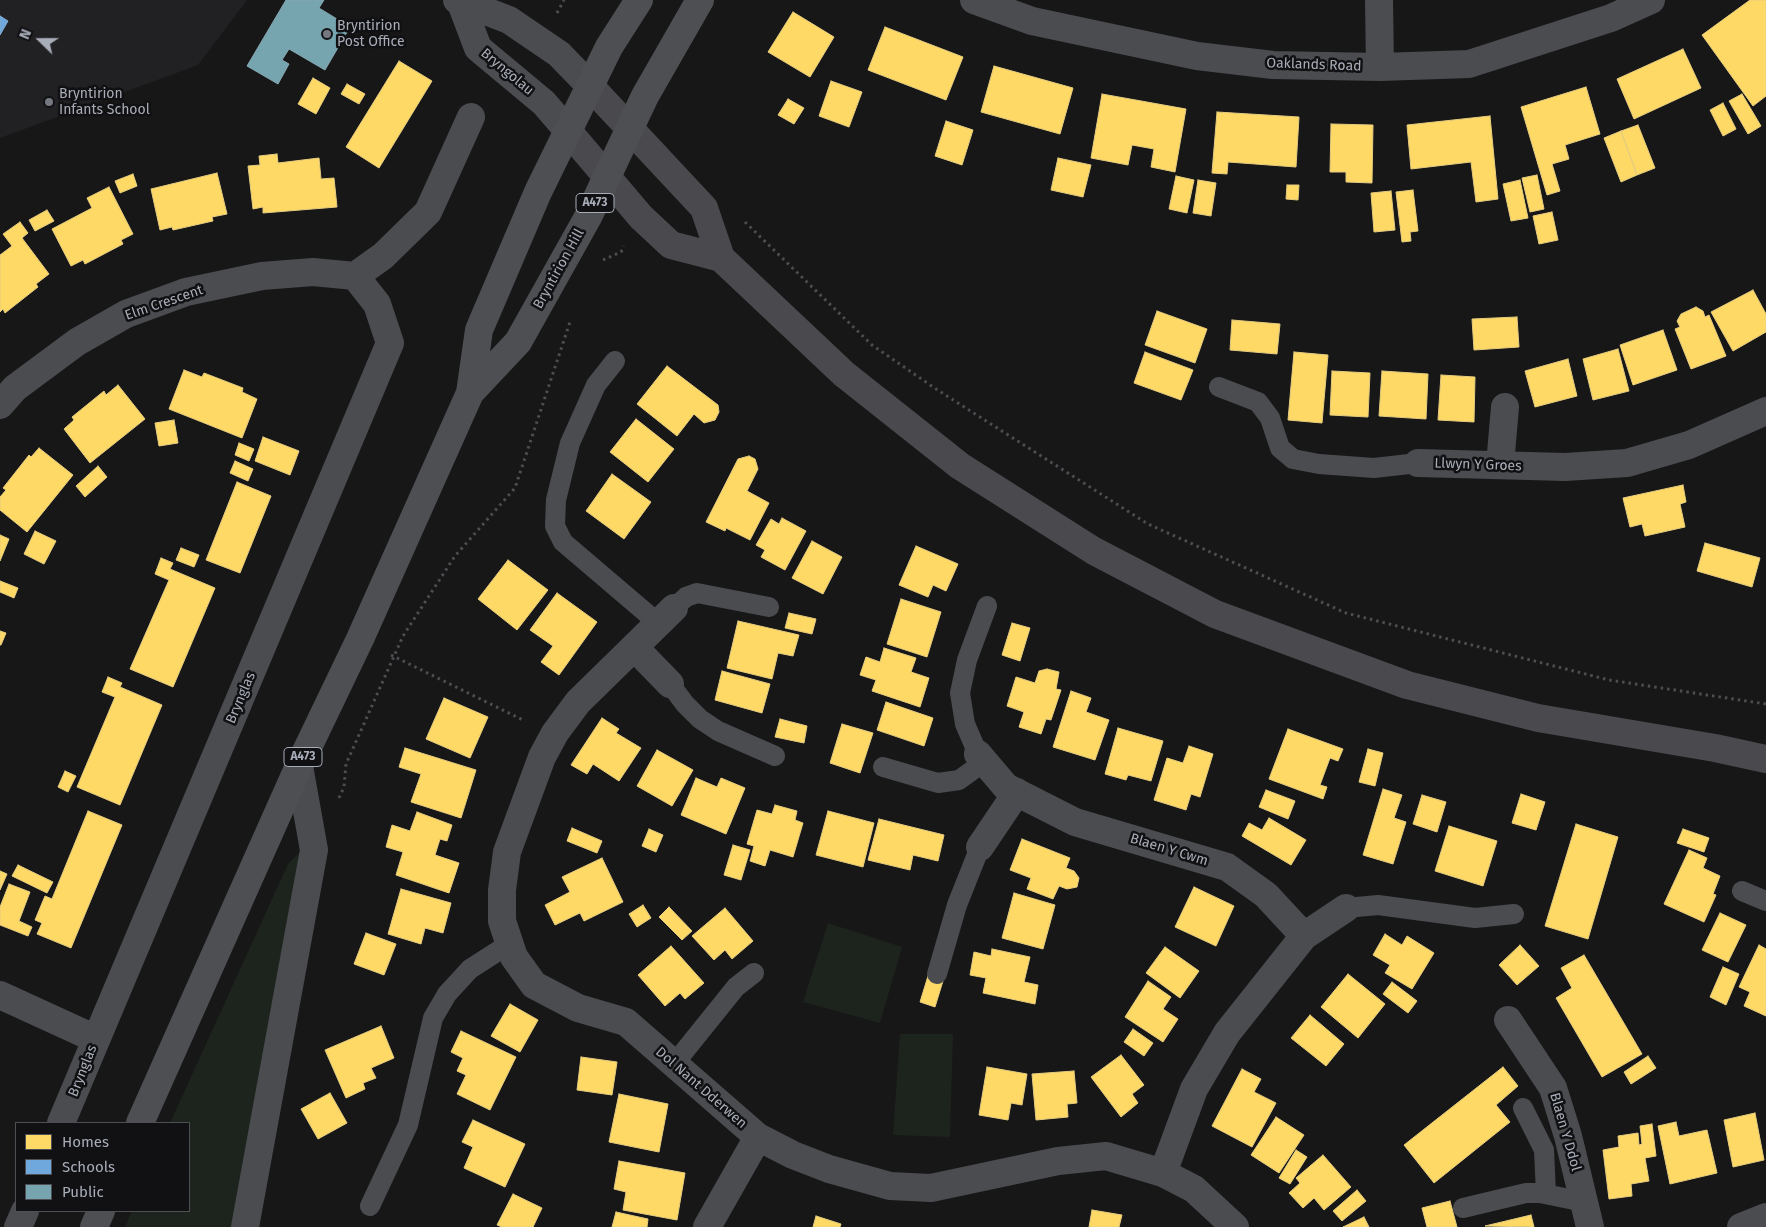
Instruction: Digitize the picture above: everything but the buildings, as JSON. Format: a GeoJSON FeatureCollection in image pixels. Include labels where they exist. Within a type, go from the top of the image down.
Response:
{"type":"FeatureCollection","features":[{"type":"Feature","properties":{"kind":"main road","name":"A473"},"geometry":{"type":"LineString","coordinates":[[140,1122],[299,766],[360,638],[470,393],[479,330],[538,192],[609,47],[639,0]]}},
{"type":"Feature","properties":{"kind":"main road","name":"Bryntirion Hill"},"geometry":{"type":"LineString","coordinates":[[470,393],[518,342],[588,217],[645,96],[700,0]]}},
{"type":"Feature","properties":{"kind":"main road"},"geometry":{"type":"LineString","coordinates":[[590,86],[704,208],[721,258],[844,374],[960,466],[1094,551],[1215,614],[1407,685],[1538,718],[1715,748],[1766,759]]}},
{"type":"Feature","properties":{"kind":"main road"},"geometry":{"type":"LineString","coordinates":[[568,132],[641,217],[671,245],[721,258]]}},
{"type":"Feature","properties":{"kind":"main road"},"geometry":{"type":"LineString","coordinates":[[94,1227],[101,1212]]}},
{"type":"Feature","properties":{"kind":"street","name":"Oaklands Road"},"geometry":{"type":"LineString","coordinates":[[974,0],[1032,21],[1197,56],[1273,65],[1380,68],[1469,64],[1611,18],[1651,0]]}},
{"type":"Feature","properties":{"kind":"street"},"geometry":{"type":"LineString","coordinates":[[1379,0],[1380,68]]}},
{"type":"Feature","properties":{"kind":"street","name":"Bryngolau"},"geometry":{"type":"LineString","coordinates":[[459,2],[509,20],[559,54],[590,86]]}},
{"type":"Feature","properties":{"kind":"street","name":"Bryngolau"},"geometry":{"type":"LineString","coordinates":[[459,2],[478,48],[544,103],[568,132]]}},
{"type":"Feature","properties":{"kind":"street"},"geometry":{"type":"LineString","coordinates":[[355,276],[383,256],[428,212],[471,117]]}},
{"type":"Feature","properties":{"kind":"street","name":"Elm Crescent"},"geometry":{"type":"LineString","coordinates":[[0,405],[15,388],[77,342],[126,314],[186,292],[262,276],[312,272],[355,276]]}},
{"type":"Feature","properties":{"kind":"street","name":"Brynglas"},"geometry":{"type":"LineString","coordinates":[[61,1122],[390,343],[377,304],[355,276]]}},
{"type":"Feature","properties":{"kind":"street"},"geometry":{"type":"LineString","coordinates":[[1500,465],[1505,408]]}},
{"type":"Feature","properties":{"kind":"street","name":"Llwyn Y Groes"},"geometry":{"type":"LineString","coordinates":[[1418,463],[1565,467],[1627,463],[1689,445],[1766,411]]}},
{"type":"Feature","properties":{"kind":"street","name":"Dol Nant Dderwen"},"geometry":{"type":"LineString","coordinates":[[666,615],[578,702],[555,733],[542,757],[507,852],[502,890],[502,921],[514,957],[534,985],[578,1008],[626,1022],[758,1137],[802,1159],[890,1186],[931,1188],[1058,1161],[1106,1156],[1163,1173],[1194,1189],[1235,1227]]}},
{"type":"Feature","properties":{"kind":"street"},"geometry":{"type":"LineString","coordinates":[[634,647],[670,684]]}},
{"type":"Feature","properties":{"kind":"street","name":"Blaen Y Cwm"},"geometry":{"type":"LineString","coordinates":[[981,758],[1006,787],[1075,822],[1227,867],[1266,895],[1304,936]]}},
{"type":"Feature","properties":{"kind":"street"},"geometry":{"type":"LineString","coordinates":[[245,1227],[314,850],[299,766]]}},
{"type":"Feature","properties":{"kind":"street"},"geometry":{"type":"LineString","coordinates":[[980,847],[1017,792]]}},
{"type":"Feature","properties":{"kind":"street"},"geometry":{"type":"LineString","coordinates":[[1163,1173],[1194,1089],[1226,1033],[1304,936],[1346,908]]}},
{"type":"Feature","properties":{"kind":"street"},"geometry":{"type":"LineString","coordinates":[[0,995],[96,1039]]}},
{"type":"Feature","properties":{"kind":"street","name":"Blaen Y Ddol"},"geometry":{"type":"LineString","coordinates":[[1508,1020],[1552,1088],[1568,1136],[1587,1214]]}},
{"type":"Feature","properties":{"kind":"street"},"geometry":{"type":"LineString","coordinates":[[707,1227],[758,1137]]}},
{"type":"Feature","properties":{"kind":"street"},"geometry":{"type":"LineString","coordinates":[[18,1227],[25,1212]]}},
{"type":"Feature","properties":{"kind":"street"},"geometry":{"type":"LineString","coordinates":[[1741,1227],[1766,1217]]}},
{"type":"Feature","properties":{"kind":"lane"},"geometry":{"type":"LineString","coordinates":[[615,361],[596,385],[570,443],[556,500],[555,526],[563,542],[666,615],[686,597],[697,593],[769,607]]}},
{"type":"Feature","properties":{"kind":"lane","name":"Llwyn Y Groes"},"geometry":{"type":"LineString","coordinates":[[1219,387],[1258,402],[1270,418],[1280,448],[1293,459],[1319,464],[1374,468],[1418,463]]}},
{"type":"Feature","properties":{"kind":"lane"},"geometry":{"type":"LineString","coordinates":[[883,767],[938,783],[959,780],[981,758],[965,724],[960,693],[967,660],[987,606]]}},
{"type":"Feature","properties":{"kind":"lane"},"geometry":{"type":"LineString","coordinates":[[670,684],[684,704],[700,719],[718,731],[775,756]]}},
{"type":"Feature","properties":{"kind":"lane"},"geometry":{"type":"LineString","coordinates":[[937,974],[957,905],[980,847]]}},
{"type":"Feature","properties":{"kind":"lane"},"geometry":{"type":"LineString","coordinates":[[1742,891],[1766,901]]}},
{"type":"Feature","properties":{"kind":"lane"},"geometry":{"type":"LineString","coordinates":[[1346,908],[1378,906],[1475,918],[1514,914]]}},
{"type":"Feature","properties":{"kind":"lane"},"geometry":{"type":"LineString","coordinates":[[370,1206],[408,1124],[433,1018],[447,994],[470,969],[509,944]]}},
{"type":"Feature","properties":{"kind":"lane"},"geometry":{"type":"LineString","coordinates":[[674,1064],[736,987],[754,973]]}},
{"type":"Feature","properties":{"kind":"lane"},"geometry":{"type":"LineString","coordinates":[[1523,1108],[1544,1150],[1546,1194]]}},
{"type":"Feature","properties":{"kind":"lane"},"geometry":{"type":"LineString","coordinates":[[1463,1208],[1526,1193],[1546,1194],[1587,1214]]}},
{"type":"Feature","properties":{"kind":"path"},"geometry":{"type":"LineString","coordinates":[[704,208],[716,194],[872,345],[936,389],[1148,524],[1346,613],[1609,680],[1766,704]]}},
{"type":"Feature","properties":{"kind":"path"},"geometry":{"type":"LineString","coordinates":[[598,262],[621,252],[641,217]]}},
{"type":"Feature","properties":{"kind":"path"},"geometry":{"type":"LineString","coordinates":[[337,802],[344,786],[346,764],[403,636],[455,556],[515,488],[572,316]]}},
{"type":"Feature","properties":{"kind":"path"},"geometry":{"type":"LineString","coordinates":[[360,638],[503,711],[555,733]]}},
{"type":"Feature","properties":{"kind":"shaded area","name":"Bryntirion Infants School"},"geometry":{"type":"Polygon","coordinates":[[[0,0],[247,0],[198,65],[0,138],[0,0]]]}},
{"type":"Feature","properties":{"kind":"shaded area"},"geometry":{"type":"Polygon","coordinates":[[[300,852],[233,1227],[125,1227],[132,1212],[190,1212],[190,1122],[170,1122],[288,864],[300,852]]]}},
{"type":"Feature","properties":{"kind":"shaded area"},"geometry":{"type":"Polygon","coordinates":[[[828,923],[902,947],[880,1023],[803,1002],[828,923]]]}},
{"type":"Feature","properties":{"kind":"shaded area"},"geometry":{"type":"Polygon","coordinates":[[[900,1034],[953,1034],[950,1137],[893,1135],[900,1034]]]}},
{"type":"Feature","properties":{"kind":"place","name":"Bryntirion Post Office"},"geometry":{"type":"Point","coordinates":[327,34]}},
{"type":"Feature","properties":{"kind":"place","name":"Bryntirion Infants School"},"geometry":{"type":"Point","coordinates":[49,102]}}]}
